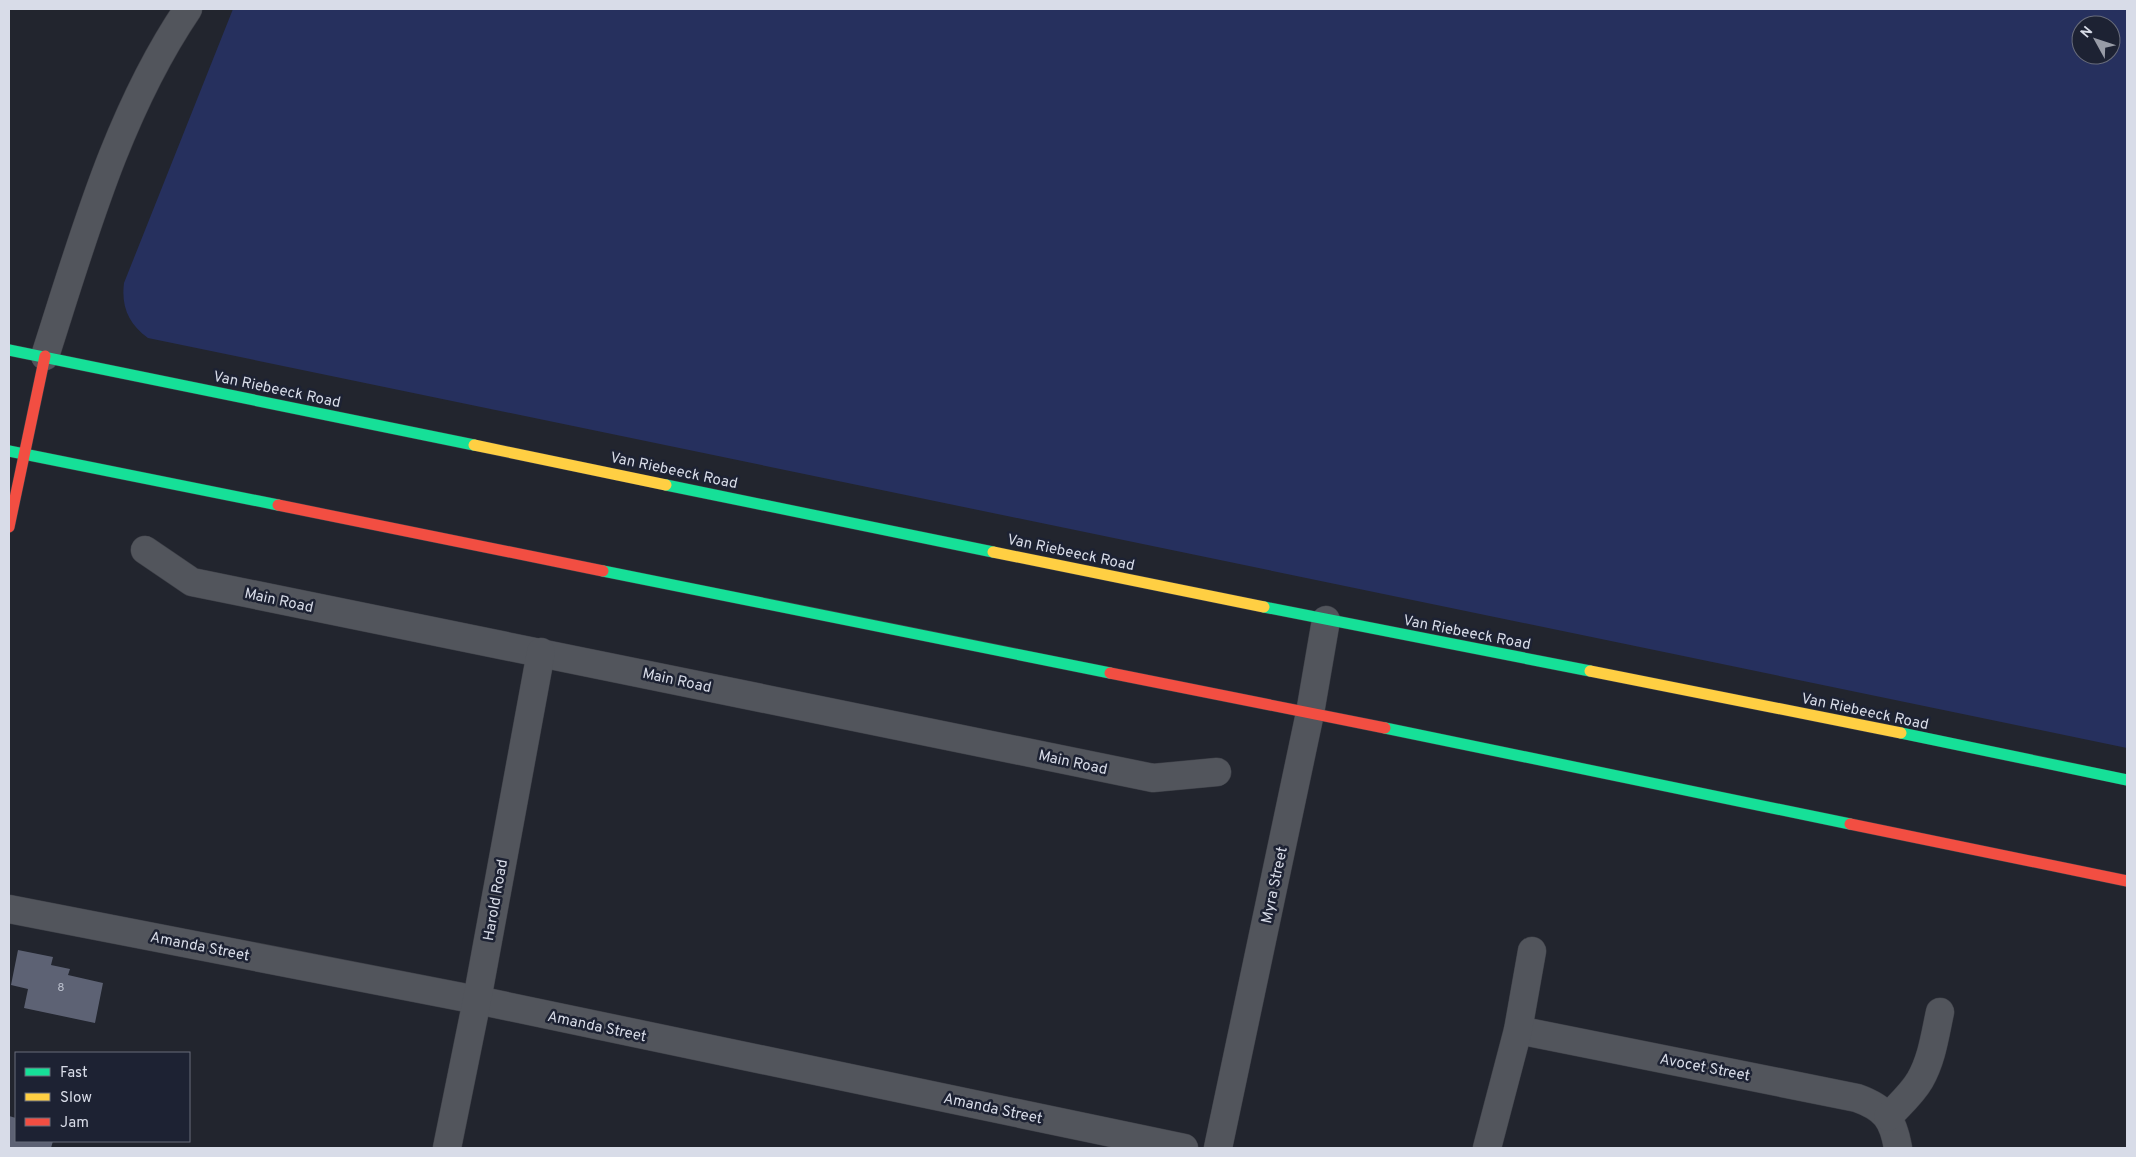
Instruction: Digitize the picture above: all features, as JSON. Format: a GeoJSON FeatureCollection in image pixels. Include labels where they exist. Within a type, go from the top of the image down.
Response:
{"type":"FeatureCollection","features":[{"type":"Feature","properties":{"kind":"main road","name":"Van Riebeeck Road"},"geometry":{"type":"LineString","coordinates":[[9,350],[1326,620],[1714,695],[2127,780]]}},
{"type":"Feature","properties":{"kind":"main road"},"geometry":{"type":"LineString","coordinates":[[9,527],[45,356]]}},
{"type":"Feature","properties":{"kind":"main road"},"geometry":{"type":"LineString","coordinates":[[9,451],[1310,712],[2127,881]]}},
{"type":"Feature","properties":{"kind":"street"},"geometry":{"type":"LineString","coordinates":[[45,356],[92,209],[140,93],[172,33],[188,9]]}},
{"type":"Feature","properties":{"kind":"street","name":"Main Road"},"geometry":{"type":"LineString","coordinates":[[145,550],[192,582],[1153,778],[1217,772]]}},
{"type":"Feature","properties":{"kind":"street","name":"Myra Street"},"geometry":{"type":"LineString","coordinates":[[1218,1148],[1310,712],[1326,620]]}},
{"type":"Feature","properties":{"kind":"street","name":"Harold Road"},"geometry":{"type":"LineString","coordinates":[[447,1148],[477,1000],[540,652]]}},
{"type":"Feature","properties":{"kind":"street","name":"Amanda Street"},"geometry":{"type":"LineString","coordinates":[[9,909],[477,1000],[1184,1148]]}},
{"type":"Feature","properties":{"kind":"street"},"geometry":{"type":"LineString","coordinates":[[1487,1148],[1518,1030],[1532,950]]}},
{"type":"Feature","properties":{"kind":"street"},"geometry":{"type":"LineString","coordinates":[[1898,1148],[1895,1132],[1888,1116],[1909,1094],[1926,1069],[1933,1048],[1940,1012]]}},
{"type":"Feature","properties":{"kind":"street","name":"Avocet Street"},"geometry":{"type":"LineString","coordinates":[[1518,1030],[1857,1098],[1872,1104],[1888,1116]]}},
{"type":"Feature","properties":{"kind":"shaded area"},"geometry":{"type":"Polygon","coordinates":[[[233,9],[2127,9],[2127,748],[148,338],[131,321],[125,307],[124,283],[233,9]]]}},
{"type":"Feature","properties":{"kind":"building"},"geometry":{"type":"Polygon","coordinates":[[[18,950],[53,957],[51,965],[70,969],[68,975],[103,983],[95,1023],[24,1008],[28,989],[11,985],[18,950]]]}},
{"type":"Feature","properties":{"kind":"building"},"geometry":{"type":"Polygon","coordinates":[[[9,1116],[15,1118],[15,1142],[53,1142],[51,1148],[9,1148],[9,1116]]]}},
{"type":"Feature","properties":{"kind":"traffic: fast"},"geometry":{"type":"LineString","coordinates":[[9,350],[474,445]]}},
{"type":"Feature","properties":{"kind":"traffic: fast"},"geometry":{"type":"LineString","coordinates":[[9,451],[278,505]]}},
{"type":"Feature","properties":{"kind":"traffic: fast"},"geometry":{"type":"LineString","coordinates":[[666,485],[993,552]]}},
{"type":"Feature","properties":{"kind":"traffic: fast"},"geometry":{"type":"LineString","coordinates":[[603,571],[1110,673]]}},
{"type":"Feature","properties":{"kind":"traffic: fast"},"geometry":{"type":"LineString","coordinates":[[1264,607],[1590,671]]}},
{"type":"Feature","properties":{"kind":"traffic: fast"},"geometry":{"type":"LineString","coordinates":[[1385,728],[1850,824]]}},
{"type":"Feature","properties":{"kind":"traffic: fast"},"geometry":{"type":"LineString","coordinates":[[1901,733],[2127,780]]}},
{"type":"Feature","properties":{"kind":"traffic: slow"},"geometry":{"type":"LineString","coordinates":[[474,445],[666,485]]}},
{"type":"Feature","properties":{"kind":"traffic: slow"},"geometry":{"type":"LineString","coordinates":[[993,552],[1264,607]]}},
{"type":"Feature","properties":{"kind":"traffic: slow"},"geometry":{"type":"LineString","coordinates":[[1590,671],[1901,733]]}},
{"type":"Feature","properties":{"kind":"traffic: jam"},"geometry":{"type":"LineString","coordinates":[[9,527],[45,356]]}},
{"type":"Feature","properties":{"kind":"traffic: jam"},"geometry":{"type":"LineString","coordinates":[[278,505],[603,571]]}},
{"type":"Feature","properties":{"kind":"traffic: jam"},"geometry":{"type":"LineString","coordinates":[[1110,673],[1385,728]]}},
{"type":"Feature","properties":{"kind":"traffic: jam"},"geometry":{"type":"LineString","coordinates":[[1850,824],[2127,881]]}}]}
